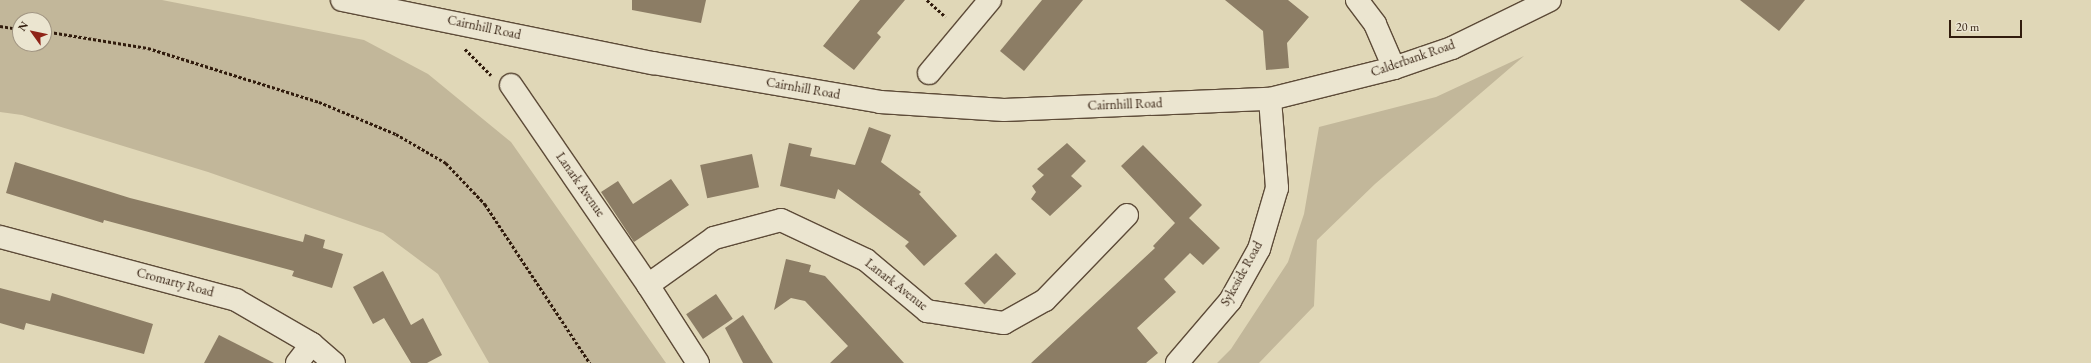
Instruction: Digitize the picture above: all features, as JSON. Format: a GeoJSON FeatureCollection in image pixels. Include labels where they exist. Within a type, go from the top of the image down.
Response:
{"type":"FeatureCollection","features":[{"type":"Feature","properties":{"kind":"street","name":"Cairnhill Road"},"geometry":{"type":"LineString","coordinates":[[342,0],[653,63],[880,102],[1004,110],[1270,99]]}},
{"type":"Feature","properties":{"kind":"street"},"geometry":{"type":"LineString","coordinates":[[929,73],[990,0]]}},
{"type":"Feature","properties":{"kind":"street"},"geometry":{"type":"LineString","coordinates":[[1357,0],[1375,24],[1394,68]]}},
{"type":"Feature","properties":{"kind":"street","name":"Calderbank Road"},"geometry":{"type":"LineString","coordinates":[[1270,99],[1394,68],[1452,48],[1550,0]]}},
{"type":"Feature","properties":{"kind":"street","name":"Lanark Avenue"},"geometry":{"type":"LineString","coordinates":[[511,85],[648,285],[698,363]]}},
{"type":"Feature","properties":{"kind":"street","name":"Sykeside Road"},"geometry":{"type":"LineString","coordinates":[[1177,363],[1230,301],[1259,249],[1277,188],[1270,99]]}},
{"type":"Feature","properties":{"kind":"street","name":"Lanark Avenue"},"geometry":{"type":"LineString","coordinates":[[648,285],[714,238],[781,220],[866,260],[927,311],[1004,323],[1045,300],[1127,215]]}},
{"type":"Feature","properties":{"kind":"street","name":"Cromarty Road"},"geometry":{"type":"LineString","coordinates":[[0,237],[236,300],[312,344],[334,363]]}},
{"type":"Feature","properties":{"kind":"street"},"geometry":{"type":"LineString","coordinates":[[297,363],[312,344]]}},
{"type":"Feature","properties":{"kind":"path"},"geometry":{"type":"LineString","coordinates":[[0,26],[12,27]]}},
{"type":"Feature","properties":{"kind":"path"},"geometry":{"type":"LineString","coordinates":[[52,33],[148,48],[304,97],[396,134],[446,163],[485,204],[590,363]]}},
{"type":"Feature","properties":{"kind":"path"},"geometry":{"type":"LineString","coordinates":[[461,45],[487,72],[511,85]]}},
{"type":"Feature","properties":{"kind":"shaded area"},"geometry":{"type":"Polygon","coordinates":[[[0,0],[162,0],[364,40],[428,74],[511,142],[666,363],[489,363],[438,274],[383,233],[208,172],[22,115],[0,112],[0,0]]]}},
{"type":"Feature","properties":{"kind":"shaded area"},"geometry":{"type":"Polygon","coordinates":[[[1524,56],[1375,184],[1317,240],[1314,306],[1259,363],[1217,363],[1231,349],[1288,262],[1304,214],[1319,127],[1436,97],[1524,56]]]}},
{"type":"Feature","properties":{"kind":"building"},"geometry":{"type":"Polygon","coordinates":[[[632,0],[706,0],[701,23],[632,10],[632,0]]]}},
{"type":"Feature","properties":{"kind":"building"},"geometry":{"type":"Polygon","coordinates":[[[860,0],[905,0],[877,33],[881,37],[854,70],[823,46],[860,0]]]}},
{"type":"Feature","properties":{"kind":"building"},"geometry":{"type":"Polygon","coordinates":[[[1042,0],[1083,0],[1024,71],[1000,51],[1042,0]]]}},
{"type":"Feature","properties":{"kind":"building"},"geometry":{"type":"Polygon","coordinates":[[[1225,0],[1288,0],[1309,17],[1287,43],[1289,68],[1266,70],[1263,31],[1225,0]]]}},
{"type":"Feature","properties":{"kind":"building"},"geometry":{"type":"Polygon","coordinates":[[[1740,0],[1805,0],[1779,31],[1740,0]]]}},
{"type":"Feature","properties":{"kind":"building"},"geometry":{"type":"Polygon","coordinates":[[[869,127],[891,135],[881,162],[921,192],[919,194],[957,236],[924,266],[905,246],[909,242],[838,189],[835,199],[780,186],[789,143],[812,148],[810,156],[855,165],[869,127]]]}},
{"type":"Feature","properties":{"kind":"building"},"geometry":{"type":"Polygon","coordinates":[[[1067,143],[1086,161],[1071,176],[1082,186],[1050,216],[1031,199],[1036,192],[1032,186],[1044,175],[1037,169],[1067,143]]]}},
{"type":"Feature","properties":{"kind":"building"},"geometry":{"type":"Polygon","coordinates":[[[1143,145],[1202,205],[1189,218],[1220,248],[1203,265],[1190,253],[1164,279],[1176,292],[1137,328],[1158,353],[1146,363],[1031,363],[1155,248],[1153,246],[1175,223],[1121,166],[1143,145]]]}},
{"type":"Feature","properties":{"kind":"building"},"geometry":{"type":"Polygon","coordinates":[[[752,154],[759,187],[707,198],[700,165],[752,154]]]}},
{"type":"Feature","properties":{"kind":"building"},"geometry":{"type":"Polygon","coordinates":[[[15,162],[130,198],[303,242],[305,234],[325,240],[323,248],[343,254],[332,288],[292,276],[294,271],[104,220],[103,223],[6,193],[15,162]]]}},
{"type":"Feature","properties":{"kind":"building"},"geometry":{"type":"Polygon","coordinates":[[[671,179],[689,205],[634,242],[601,192],[618,181],[633,204],[671,179]]]}},
{"type":"Feature","properties":{"kind":"building"},"geometry":{"type":"Polygon","coordinates":[[[996,253],[1016,274],[984,304],[964,284],[996,253]]]}},
{"type":"Feature","properties":{"kind":"building"},"geometry":{"type":"Polygon","coordinates":[[[786,259],[811,265],[809,272],[825,276],[904,363],[830,363],[848,346],[805,301],[791,298],[774,310],[786,259]]]}},
{"type":"Feature","properties":{"kind":"building"},"geometry":{"type":"Polygon","coordinates":[[[383,271],[411,325],[423,318],[442,355],[427,363],[411,363],[384,318],[373,324],[353,287],[383,271]]]}},
{"type":"Feature","properties":{"kind":"building"},"geometry":{"type":"Polygon","coordinates":[[[0,288],[50,301],[52,293],[153,324],[144,354],[26,323],[24,330],[0,323],[0,288]]]}},
{"type":"Feature","properties":{"kind":"building"},"geometry":{"type":"Polygon","coordinates":[[[716,294],[733,319],[703,339],[686,314],[716,294]]]}},
{"type":"Feature","properties":{"kind":"building"},"geometry":{"type":"Polygon","coordinates":[[[743,315],[773,363],[743,363],[725,328],[743,315]]]}},
{"type":"Feature","properties":{"kind":"building"},"geometry":{"type":"Polygon","coordinates":[[[219,335],[274,363],[204,363],[219,335]]]}}]}
